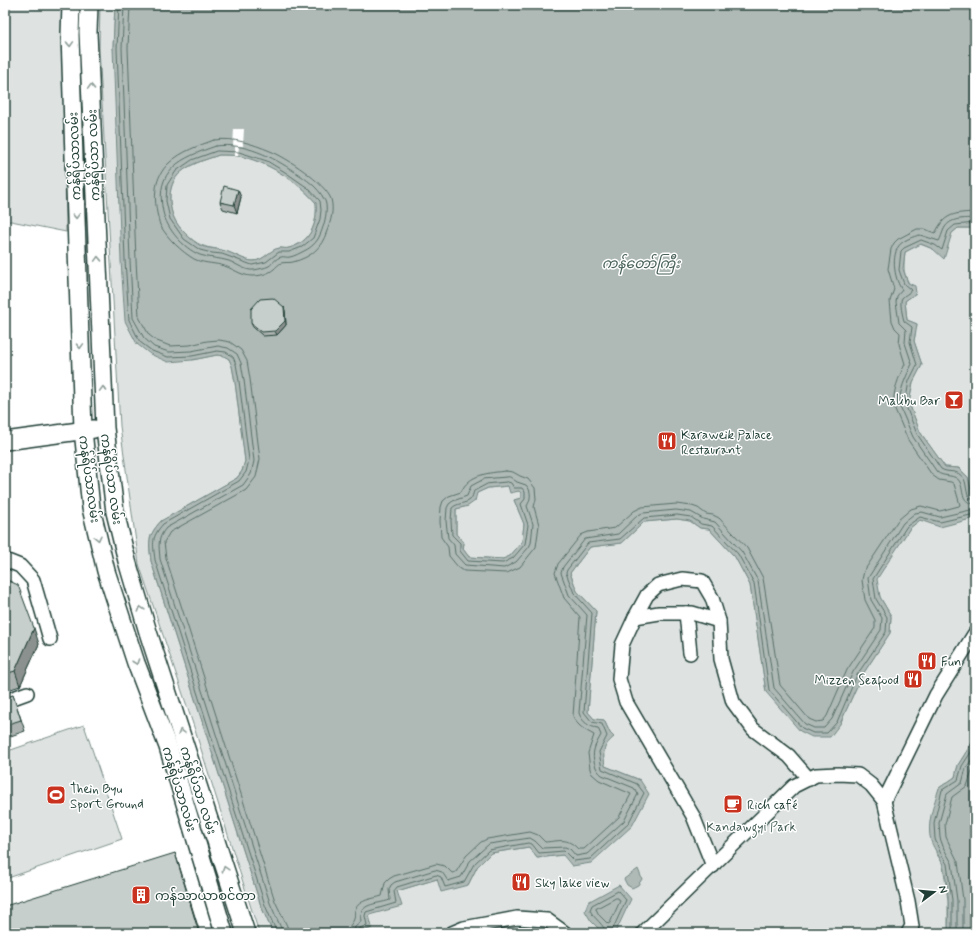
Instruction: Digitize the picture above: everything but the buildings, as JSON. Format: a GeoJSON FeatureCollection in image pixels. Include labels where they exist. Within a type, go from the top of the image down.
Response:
{"type":"FeatureCollection","features":[{"type":"Feature","properties":{"kind":"main road","name":"ကန်ရိပ်သာလမ်း"},"geometry":{"type":"LineString","coordinates":[[71,5],[70,43],[83,430],[91,508],[106,571],[136,663],[168,747],[224,933]]}},
{"type":"Feature","properties":{"kind":"main road","name":"ကန်ရိပ်သာ လမ်း"},"geometry":{"type":"LineString","coordinates":[[89,5],[88,32],[105,428],[115,512],[127,561],[148,632],[246,933]]}},
{"type":"Feature","properties":{"kind":"main road"},"geometry":{"type":"LineString","coordinates":[[5,441],[105,428]]}},
{"type":"Feature","properties":{"kind":"lane"},"geometry":{"type":"LineString","coordinates":[[5,560],[20,566],[33,580],[50,639]]}},
{"type":"Feature","properties":{"kind":"lane"},"geometry":{"type":"LineString","coordinates":[[713,866],[693,816],[626,702],[619,679],[622,645],[635,617],[648,595],[658,585],[682,579],[702,581],[712,598],[719,621],[721,659],[733,702],[753,729],[789,756],[809,779]]}},
{"type":"Feature","properties":{"kind":"lane"},"geometry":{"type":"LineString","coordinates":[[635,617],[659,613],[692,613],[719,621]]}},
{"type":"Feature","properties":{"kind":"lane"},"geometry":{"type":"LineString","coordinates":[[686,613],[690,653]]}},
{"type":"Feature","properties":{"kind":"lane"},"geometry":{"type":"LineString","coordinates":[[884,801],[936,695],[975,633]]}},
{"type":"Feature","properties":{"kind":"lane"},"geometry":{"type":"LineString","coordinates":[[5,701],[27,693]]}},
{"type":"Feature","properties":{"kind":"lane"},"geometry":{"type":"LineString","coordinates":[[643,933],[794,786],[816,775],[838,774],[858,775],[872,785],[884,801],[908,901],[912,926],[908,933]]}},
{"type":"Feature","properties":{"kind":"lane"},"geometry":{"type":"LineString","coordinates":[[452,933],[464,928],[517,918],[547,920],[565,933]]}},
{"type":"Feature","properties":{"kind":"green space"},"geometry":{"type":"Polygon","coordinates":[[[5,5],[62,5],[66,232],[11,221],[5,222],[5,5]]]}},
{"type":"Feature","properties":{"kind":"green space"},"geometry":{"type":"Polygon","coordinates":[[[100,5],[115,5],[113,48],[192,360],[217,355],[224,356],[229,359],[232,366],[235,382],[245,461],[242,471],[237,478],[161,521],[151,535],[150,549],[151,561],[261,906],[273,933],[259,933],[194,727],[139,564],[120,426],[99,48],[100,5]]]}},
{"type":"Feature","properties":{"kind":"green space"},"geometry":{"type":"Polygon","coordinates":[[[219,155],[238,156],[259,162],[281,173],[309,195],[316,203],[316,218],[307,237],[296,245],[288,248],[273,250],[260,259],[253,261],[246,260],[222,250],[204,246],[197,243],[186,234],[176,222],[172,213],[170,195],[172,184],[182,171],[197,163],[219,155]]]}},
{"type":"Feature","properties":{"kind":"green space"},"geometry":{"type":"Polygon","coordinates":[[[975,226],[975,496],[972,494],[968,477],[959,468],[945,467],[920,432],[909,403],[913,382],[922,365],[914,341],[917,324],[907,320],[905,301],[916,293],[906,278],[904,264],[905,252],[920,244],[933,249],[958,228],[972,228],[975,226]]]}},
{"type":"Feature","properties":{"kind":"green space"},"geometry":{"type":"Polygon","coordinates":[[[508,486],[521,492],[521,498],[514,500],[524,524],[522,542],[510,556],[503,559],[469,557],[463,549],[464,543],[456,534],[456,509],[468,506],[477,493],[488,488],[508,486]]]}},
{"type":"Feature","properties":{"kind":"green space","name":"Kandawgyi Park"},"geometry":{"type":"Polygon","coordinates":[[[975,518],[975,738],[958,765],[955,777],[939,788],[936,853],[943,864],[948,901],[948,933],[357,933],[372,928],[368,915],[397,891],[437,879],[468,885],[477,867],[491,853],[529,847],[537,858],[563,855],[640,780],[605,766],[603,753],[610,733],[604,720],[594,719],[588,712],[596,611],[577,591],[570,573],[590,547],[622,543],[644,522],[677,519],[690,521],[700,528],[709,529],[735,557],[750,585],[766,692],[840,724],[861,677],[890,633],[891,616],[880,597],[876,579],[910,528],[920,520],[940,526],[975,518]]]}},
{"type":"Feature","properties":{"kind":"green space","name":"Thein Byu Sport Ground"},"geometry":{"type":"Polygon","coordinates":[[[84,725],[122,839],[5,879],[5,752],[84,725]]]}},
{"type":"Feature","properties":{"kind":"water","name":"ကန်တော်ကြီး"},"geometry":{"type":"Polygon","coordinates":[[[115,5],[975,5],[975,226],[972,228],[958,228],[952,233],[944,259],[933,249],[921,244],[905,252],[903,269],[908,283],[915,286],[916,293],[905,301],[907,320],[917,324],[914,341],[922,365],[913,382],[909,403],[920,432],[945,467],[958,468],[968,477],[972,494],[975,496],[975,518],[940,527],[920,520],[910,528],[877,579],[880,597],[891,616],[890,633],[861,677],[840,724],[830,737],[812,737],[800,731],[766,692],[750,585],[735,557],[709,529],[700,528],[690,521],[677,519],[644,522],[622,543],[590,547],[570,573],[577,591],[596,611],[588,712],[594,719],[604,720],[610,733],[614,737],[607,744],[604,750],[605,766],[640,780],[649,794],[632,826],[591,863],[572,866],[563,855],[537,858],[529,847],[491,853],[477,867],[468,885],[441,892],[437,879],[397,891],[402,906],[369,915],[372,928],[357,933],[273,933],[261,906],[151,561],[150,549],[151,535],[161,521],[237,478],[242,471],[245,461],[235,382],[232,366],[229,359],[224,356],[217,355],[192,360],[168,362],[150,354],[137,344],[125,321],[121,261],[113,48],[115,5]],[[219,155],[197,163],[182,171],[172,184],[170,201],[172,213],[179,226],[190,238],[201,246],[222,250],[246,260],[253,261],[261,259],[273,250],[288,248],[296,245],[307,237],[311,232],[316,218],[316,203],[309,195],[281,173],[259,162],[238,156],[219,155]],[[508,486],[488,488],[477,493],[475,501],[468,506],[456,509],[456,534],[464,543],[463,549],[469,557],[503,559],[510,556],[522,542],[524,524],[514,500],[521,498],[521,493],[519,491],[510,493],[508,486]]]}},
{"type":"Feature","properties":{"kind":"water"},"geometry":{"type":"Polygon","coordinates":[[[975,738],[975,933],[948,933],[948,908],[945,874],[942,863],[931,841],[929,828],[933,807],[939,788],[955,777],[958,765],[975,738]]]}},
{"type":"Feature","properties":{"kind":"water"},"geometry":{"type":"Polygon","coordinates":[[[638,869],[642,879],[638,885],[632,888],[627,885],[624,879],[638,869]]]}},
{"type":"Feature","properties":{"kind":"water"},"geometry":{"type":"Polygon","coordinates":[[[619,885],[631,899],[617,929],[613,933],[603,933],[591,921],[585,911],[588,902],[619,885]]]}},
{"type":"Feature","properties":{"kind":"pier"},"geometry":{"type":"Polygon","coordinates":[[[234,129],[244,129],[243,146],[239,146],[238,156],[235,156],[235,146],[233,146],[234,129]]]}},
{"type":"Feature","properties":{"kind":"place","name":"Malibu Bar"},"geometry":{"type":"Point","coordinates":[954,400]}},
{"type":"Feature","properties":{"kind":"place","name":"Karaweik Palace Restaurant"},"geometry":{"type":"Point","coordinates":[667,441]}},
{"type":"Feature","properties":{"kind":"place","name":"Fun"},"geometry":{"type":"Point","coordinates":[927,661]}},
{"type":"Feature","properties":{"kind":"place","name":"Mizzen Seafood"},"geometry":{"type":"Point","coordinates":[913,679]}},
{"type":"Feature","properties":{"kind":"place","name":"Thein Byu Sport Ground"},"geometry":{"type":"Point","coordinates":[56,795]}},
{"type":"Feature","properties":{"kind":"place","name":"Rich café"},"geometry":{"type":"Point","coordinates":[733,804]}},
{"type":"Feature","properties":{"kind":"place","name":"Sky lake view"},"geometry":{"type":"Point","coordinates":[521,882]}},
{"type":"Feature","properties":{"kind":"place","name":"ကန်သာယာစင်တာ"},"geometry":{"type":"Point","coordinates":[141,895]}}]}
